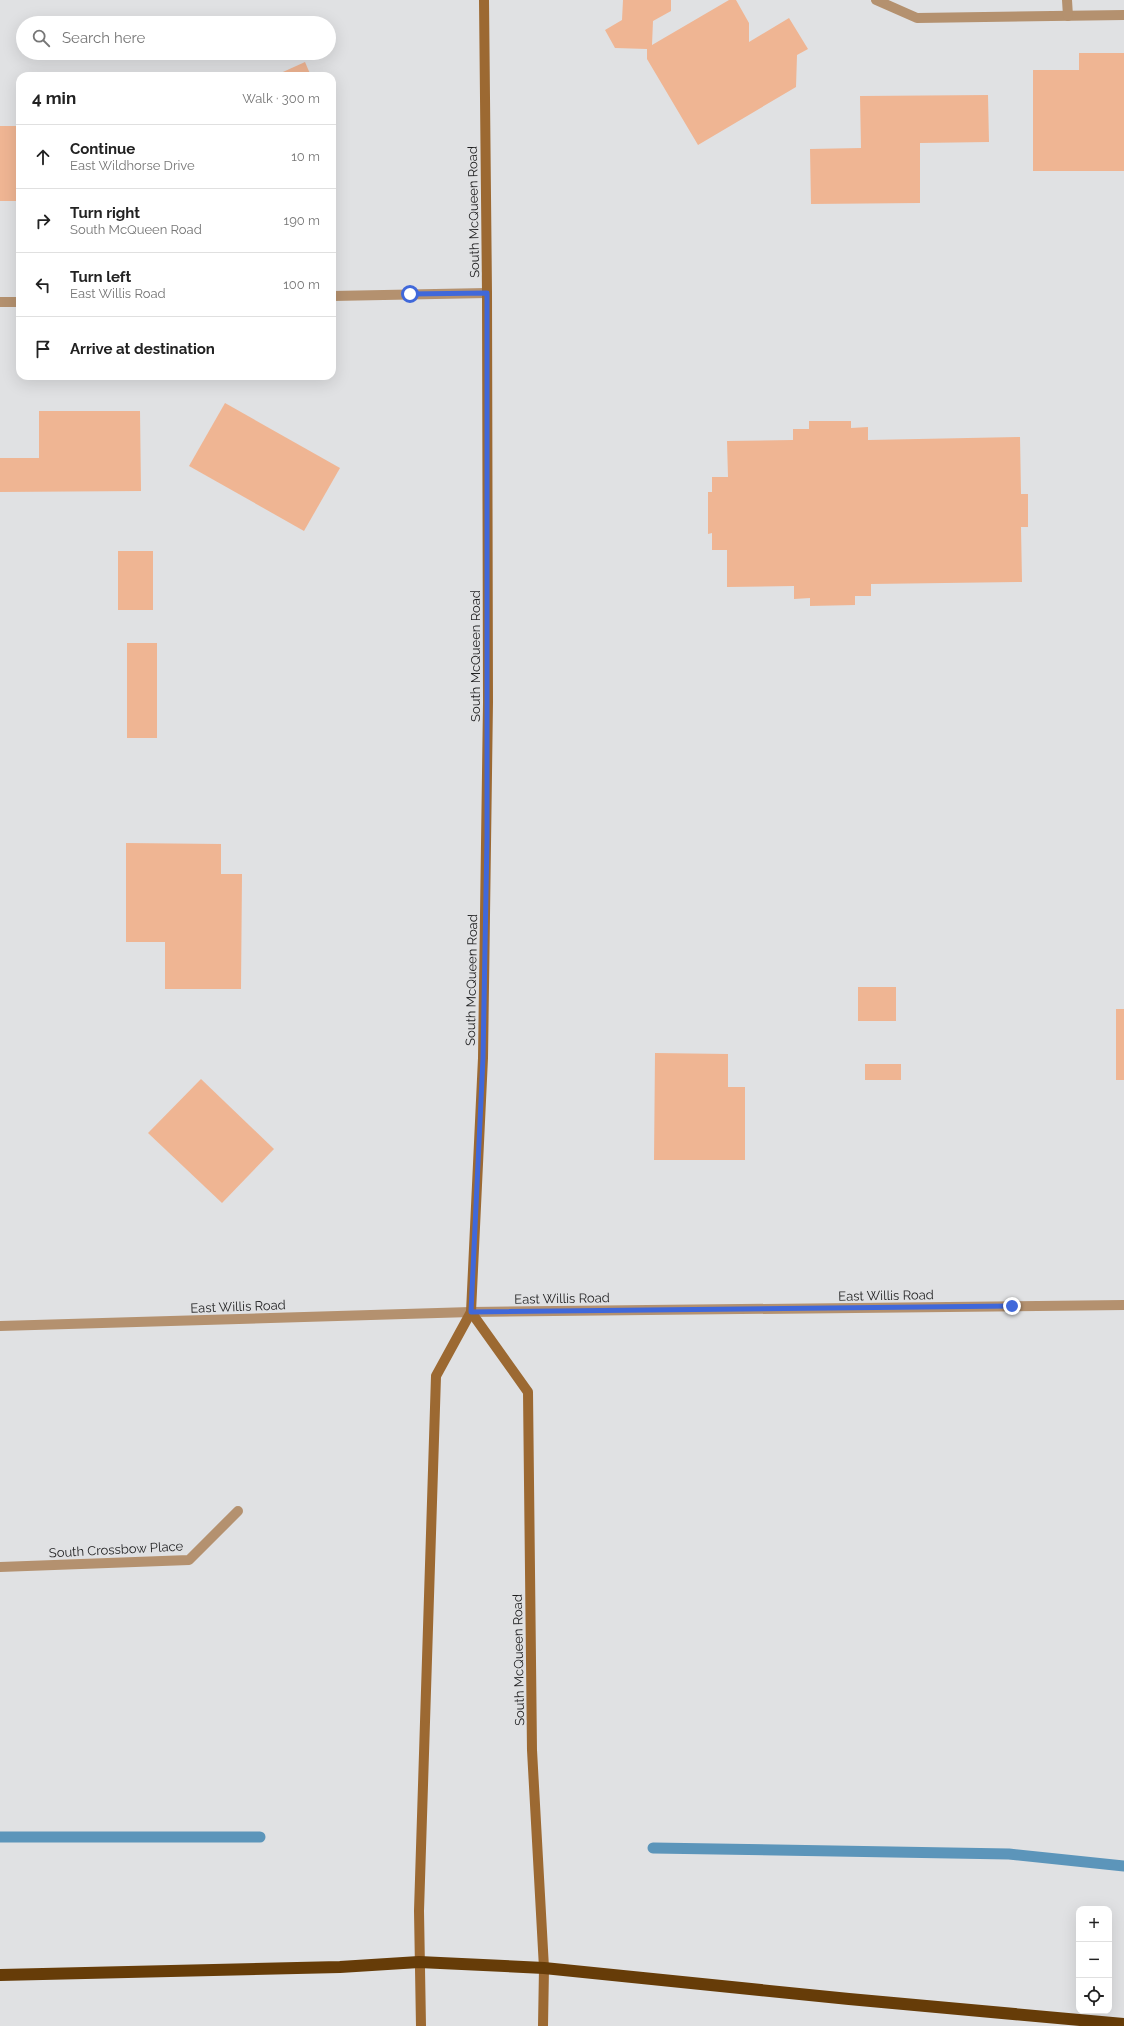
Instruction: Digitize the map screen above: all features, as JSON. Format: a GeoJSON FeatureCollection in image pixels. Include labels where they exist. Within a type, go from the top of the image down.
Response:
{"type":"FeatureCollection","features":[{"type":"Feature","properties":{"kind":"highway"},"geometry":{"type":"LineString","coordinates":[[0,1975],[340,1967],[419,1962],[544,1968],[849,1999],[1124,2024]]}},
{"type":"Feature","properties":{"kind":"main road","name":"South McQueen Road"},"geometry":{"type":"LineString","coordinates":[[421,2026],[419,1962],[432,1462],[436,1376],[471,1312],[483,1058],[487,838],[487,293],[484,0]]}},
{"type":"Feature","properties":{"kind":"main road","name":"South McQueen Road"},"geometry":{"type":"LineString","coordinates":[[471,1312],[528,1392],[532,1750],[544,1968],[543,2026]]}},
{"type":"Feature","properties":{"kind":"street"},"geometry":{"type":"LineString","coordinates":[[876,0],[917,18],[1124,15]]}},
{"type":"Feature","properties":{"kind":"street"},"geometry":{"type":"LineString","coordinates":[[1067,0],[1068,16]]}},
{"type":"Feature","properties":{"kind":"street"},"geometry":{"type":"LineString","coordinates":[[336,296],[487,293]]}},
{"type":"Feature","properties":{"kind":"street"},"geometry":{"type":"LineString","coordinates":[[0,302],[16,302]]}},
{"type":"Feature","properties":{"kind":"street","name":"East Willis Road"},"geometry":{"type":"LineString","coordinates":[[0,1326],[471,1312],[1124,1305]]}},
{"type":"Feature","properties":{"kind":"street","name":"South Crossbow Place"},"geometry":{"type":"LineString","coordinates":[[0,1567],[189,1560],[238,1511]]}},
{"type":"Feature","properties":{"kind":"building"},"geometry":{"type":"Polygon","coordinates":[[[623,0],[671,0],[671,11],[653,21],[652,45],[729,0],[736,0],[749,23],[749,42],[789,18],[808,49],[797,55],[796,87],[698,145],[647,59],[647,49],[615,48],[605,30],[622,20],[623,0]]]}},
{"type":"Feature","properties":{"kind":"building"},"geometry":{"type":"Polygon","coordinates":[[[1079,53],[1124,53],[1124,171],[1033,171],[1033,70],[1079,70],[1079,53]]]}},
{"type":"Feature","properties":{"kind":"building"},"geometry":{"type":"Polygon","coordinates":[[[305,62],[309,72],[283,72],[305,62]]]}},
{"type":"Feature","properties":{"kind":"building"},"geometry":{"type":"Polygon","coordinates":[[[988,95],[989,142],[920,143],[920,203],[811,204],[810,149],[861,148],[860,96],[988,95]]]}},
{"type":"Feature","properties":{"kind":"building"},"geometry":{"type":"Polygon","coordinates":[[[0,126],[16,126],[16,201],[0,201],[0,126]]]}},
{"type":"Feature","properties":{"kind":"building"},"geometry":{"type":"Polygon","coordinates":[[[225,403],[340,468],[304,531],[189,466],[225,403]]]}},
{"type":"Feature","properties":{"kind":"building"},"geometry":{"type":"Polygon","coordinates":[[[39,411],[140,411],[141,491],[0,492],[0,458],[39,458],[39,411]]]}},
{"type":"Feature","properties":{"kind":"building"},"geometry":{"type":"Polygon","coordinates":[[[809,421],[851,421],[851,428],[868,427],[868,440],[1020,437],[1021,494],[1028,494],[1028,527],[1021,527],[1022,582],[871,584],[871,596],[855,596],[855,605],[810,606],[810,598],[794,599],[794,586],[727,587],[727,550],[712,550],[712,533],[708,534],[708,492],[712,492],[712,477],[728,477],[727,441],[793,440],[793,429],[809,429],[809,421]]]}},
{"type":"Feature","properties":{"kind":"building"},"geometry":{"type":"Polygon","coordinates":[[[118,551],[153,551],[153,610],[118,610],[118,551]]]}},
{"type":"Feature","properties":{"kind":"building"},"geometry":{"type":"Polygon","coordinates":[[[127,643],[157,643],[157,738],[127,738],[127,643]]]}},
{"type":"Feature","properties":{"kind":"building"},"geometry":{"type":"Polygon","coordinates":[[[126,843],[221,844],[221,874],[242,874],[241,989],[165,989],[165,942],[126,942],[126,843]]]}},
{"type":"Feature","properties":{"kind":"building"},"geometry":{"type":"Polygon","coordinates":[[[858,987],[896,987],[896,1021],[858,1021],[858,987]]]}},
{"type":"Feature","properties":{"kind":"building"},"geometry":{"type":"Polygon","coordinates":[[[1116,1009],[1124,1009],[1124,1080],[1116,1080],[1116,1009]]]}},
{"type":"Feature","properties":{"kind":"building"},"geometry":{"type":"Polygon","coordinates":[[[655,1053],[728,1054],[728,1087],[745,1087],[745,1160],[654,1160],[655,1053]]]}},
{"type":"Feature","properties":{"kind":"building"},"geometry":{"type":"Polygon","coordinates":[[[865,1064],[901,1064],[901,1080],[865,1080],[865,1064]]]}},
{"type":"Feature","properties":{"kind":"building"},"geometry":{"type":"Polygon","coordinates":[[[201,1079],[274,1149],[222,1203],[148,1133],[201,1079]]]}},
{"type":"Feature","properties":{"kind":"waterway"},"geometry":{"type":"LineString","coordinates":[[0,1837],[260,1837]]}},
{"type":"Feature","properties":{"kind":"waterway"},"geometry":{"type":"LineString","coordinates":[[653,1848],[1009,1854],[1124,1866]]}},
{"type":"Feature","properties":{"kind":"route"},"geometry":{"type":"LineString","coordinates":[[410,294],[487,293],[487,838],[483,1058],[471,1312],[1012,1306]]}}]}
